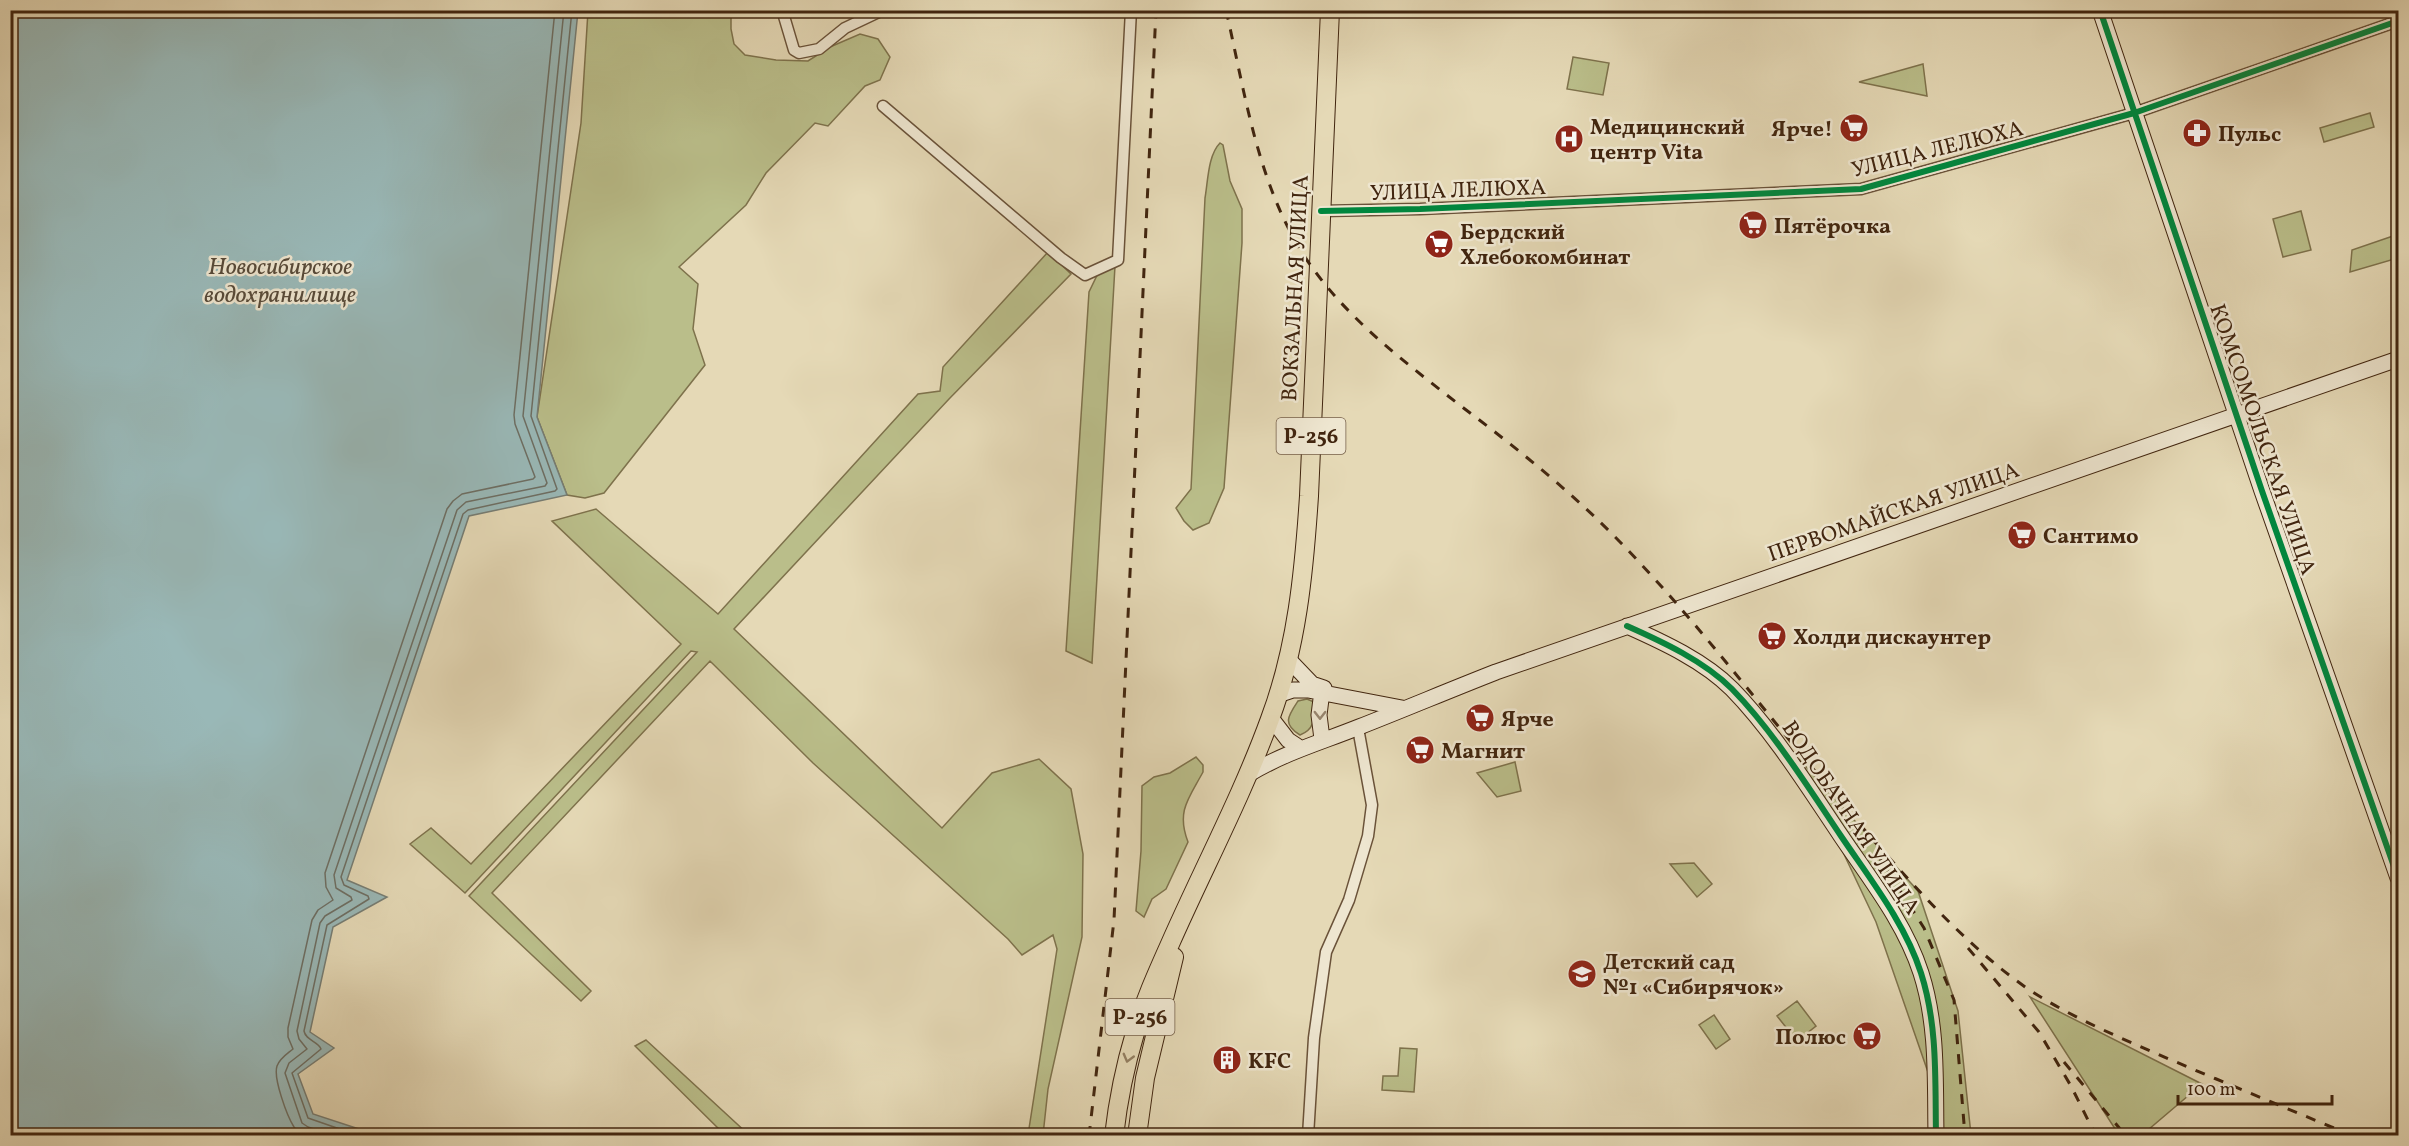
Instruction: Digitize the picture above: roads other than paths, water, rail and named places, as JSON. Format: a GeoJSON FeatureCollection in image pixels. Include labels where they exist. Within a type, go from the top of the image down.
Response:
{"type":"FeatureCollection","features":[{"type":"Feature","properties":{"kind":"highway","name":"ВОКЗАЛЬНАЯ УЛИЦА"},"geometry":{"type":"LineString","coordinates":[[1187,905],[1249,774],[1290,660],[1304,565],[1330,10]]}},
{"type":"Feature","properties":{"kind":"highway","name":"Р-256"},"geometry":{"type":"LineString","coordinates":[[1114,1136],[1124,1075],[1135,1032],[1150,988],[1187,905]]}},
{"type":"Feature","properties":{"kind":"highway","name":"Р-256"},"geometry":{"type":"LineString","coordinates":[[1137,1136],[1152,1049],[1187,905]]}},
{"type":"Feature","properties":{"kind":"street"},"geometry":{"type":"LineString","coordinates":[[783,13],[794,50],[799,53],[819,49],[845,28],[883,10]]}},
{"type":"Feature","properties":{"kind":"street"},"geometry":{"type":"LineString","coordinates":[[883,106],[1052,251],[1085,275],[1118,260],[1131,10]]}},
{"type":"Feature","properties":{"kind":"street","name":"КОМСОМОЛЬСКАЯ УЛИЦА"},"geometry":{"type":"LineString","coordinates":[[2100,10],[2237,416],[2398,878]]}},
{"type":"Feature","properties":{"kind":"street","name":"УЛИЦА ЛЕЛЮХА"},"geometry":{"type":"LineString","coordinates":[[1322,211],[1420,209],[1861,189],[2134,113],[2398,21]]}},
{"type":"Feature","properties":{"kind":"street","name":"ПЕРВОМАЙСКАЯ УЛИЦА"},"geometry":{"type":"LineString","coordinates":[[1249,774],[1276,758],[1300,748],[1358,728],[1402,708],[1496,672],[2398,359]]}},
{"type":"Feature","properties":{"kind":"street","name":"ВОДОБАЧНАЯ УЛИЦА"},"geometry":{"type":"LineString","coordinates":[[1627,626],[1706,668],[1732,689],[1801,777],[1902,929],[1920,972],[1931,1011],[1935,1052],[1936,1136]]}},
{"type":"Feature","properties":{"kind":"street"},"geometry":{"type":"LineString","coordinates":[[1290,660],[1312,684],[1349,697]]}},
{"type":"Feature","properties":{"kind":"street"},"geometry":{"type":"LineString","coordinates":[[1278,695],[1293,690],[1322,691],[1402,708]]}},
{"type":"Feature","properties":{"kind":"street"},"geometry":{"type":"LineString","coordinates":[[1322,691],[1319,715],[1322,740]]}},
{"type":"Feature","properties":{"kind":"street"},"geometry":{"type":"LineString","coordinates":[[1271,718],[1288,740],[1300,748]]}},
{"type":"Feature","properties":{"kind":"street"},"geometry":{"type":"LineString","coordinates":[[1308,1136],[1314,1038],[1326,952],[1349,900],[1368,836],[1371,805],[1358,728]]}},
{"type":"Feature","properties":{"kind":"water","name":"Новосибирское водохранилище"},"geometry":{"type":"Polygon","coordinates":[[[10,11],[578,11],[537,417],[567,495],[469,516],[347,880],[387,897],[333,927],[310,1032],[334,1048],[298,1074],[313,1114],[371,1135],[11,1135],[10,11]]]}},
{"type":"Feature","properties":{"kind":"railway"},"geometry":{"type":"LineString","coordinates":[[1089,1136],[1114,920],[1156,10]]}},
{"type":"Feature","properties":{"kind":"railway"},"geometry":{"type":"LineString","coordinates":[[1226,10],[1263,167],[1287,226],[1319,276],[1336,297],[1374,335],[1542,470],[1621,543],[1689,618],[1851,814],[1952,925],[2008,974],[2062,1009],[2151,1051],[2353,1136]]}},
{"type":"Feature","properties":{"kind":"railway"},"geometry":{"type":"LineString","coordinates":[[1877,854],[1924,928],[1954,1000],[1965,1136]]}},
{"type":"Feature","properties":{"kind":"railway"},"geometry":{"type":"LineString","coordinates":[[1968,948],[2039,1032],[2071,1086],[2096,1136]]}},
{"type":"Feature","properties":{"kind":"railway"},"geometry":{"type":"LineString","coordinates":[[2064,1062],[2126,1136]]}},
{"type":"Feature","properties":{"kind":"place","name":"Ярче!"},"geometry":{"type":"Point","coordinates":[1854,128]}},
{"type":"Feature","properties":{"kind":"place","name":"Пульс"},"geometry":{"type":"Point","coordinates":[2197,133]}},
{"type":"Feature","properties":{"kind":"place","name":"Медицинский центр Vita"},"geometry":{"type":"Point","coordinates":[1569,139]}},
{"type":"Feature","properties":{"kind":"place","name":"Пятёрочка"},"geometry":{"type":"Point","coordinates":[1753,225]}},
{"type":"Feature","properties":{"kind":"place","name":"Бердский Хлебокомбинат"},"geometry":{"type":"Point","coordinates":[1439,244]}},
{"type":"Feature","properties":{"kind":"place","name":"Сантимо"},"geometry":{"type":"Point","coordinates":[2022,535]}},
{"type":"Feature","properties":{"kind":"place","name":"Холди дискаунтер"},"geometry":{"type":"Point","coordinates":[1772,636]}},
{"type":"Feature","properties":{"kind":"place","name":"Ярче"},"geometry":{"type":"Point","coordinates":[1480,718]}},
{"type":"Feature","properties":{"kind":"place","name":"Магнит"},"geometry":{"type":"Point","coordinates":[1420,750]}},
{"type":"Feature","properties":{"kind":"place","name":"Детский сад №1 «Сибирячок»"},"geometry":{"type":"Point","coordinates":[1582,974]}},
{"type":"Feature","properties":{"kind":"place","name":"Полюс"},"geometry":{"type":"Point","coordinates":[1867,1036]}},
{"type":"Feature","properties":{"kind":"place","name":"KFC"},"geometry":{"type":"Point","coordinates":[1227,1060]}}]}
